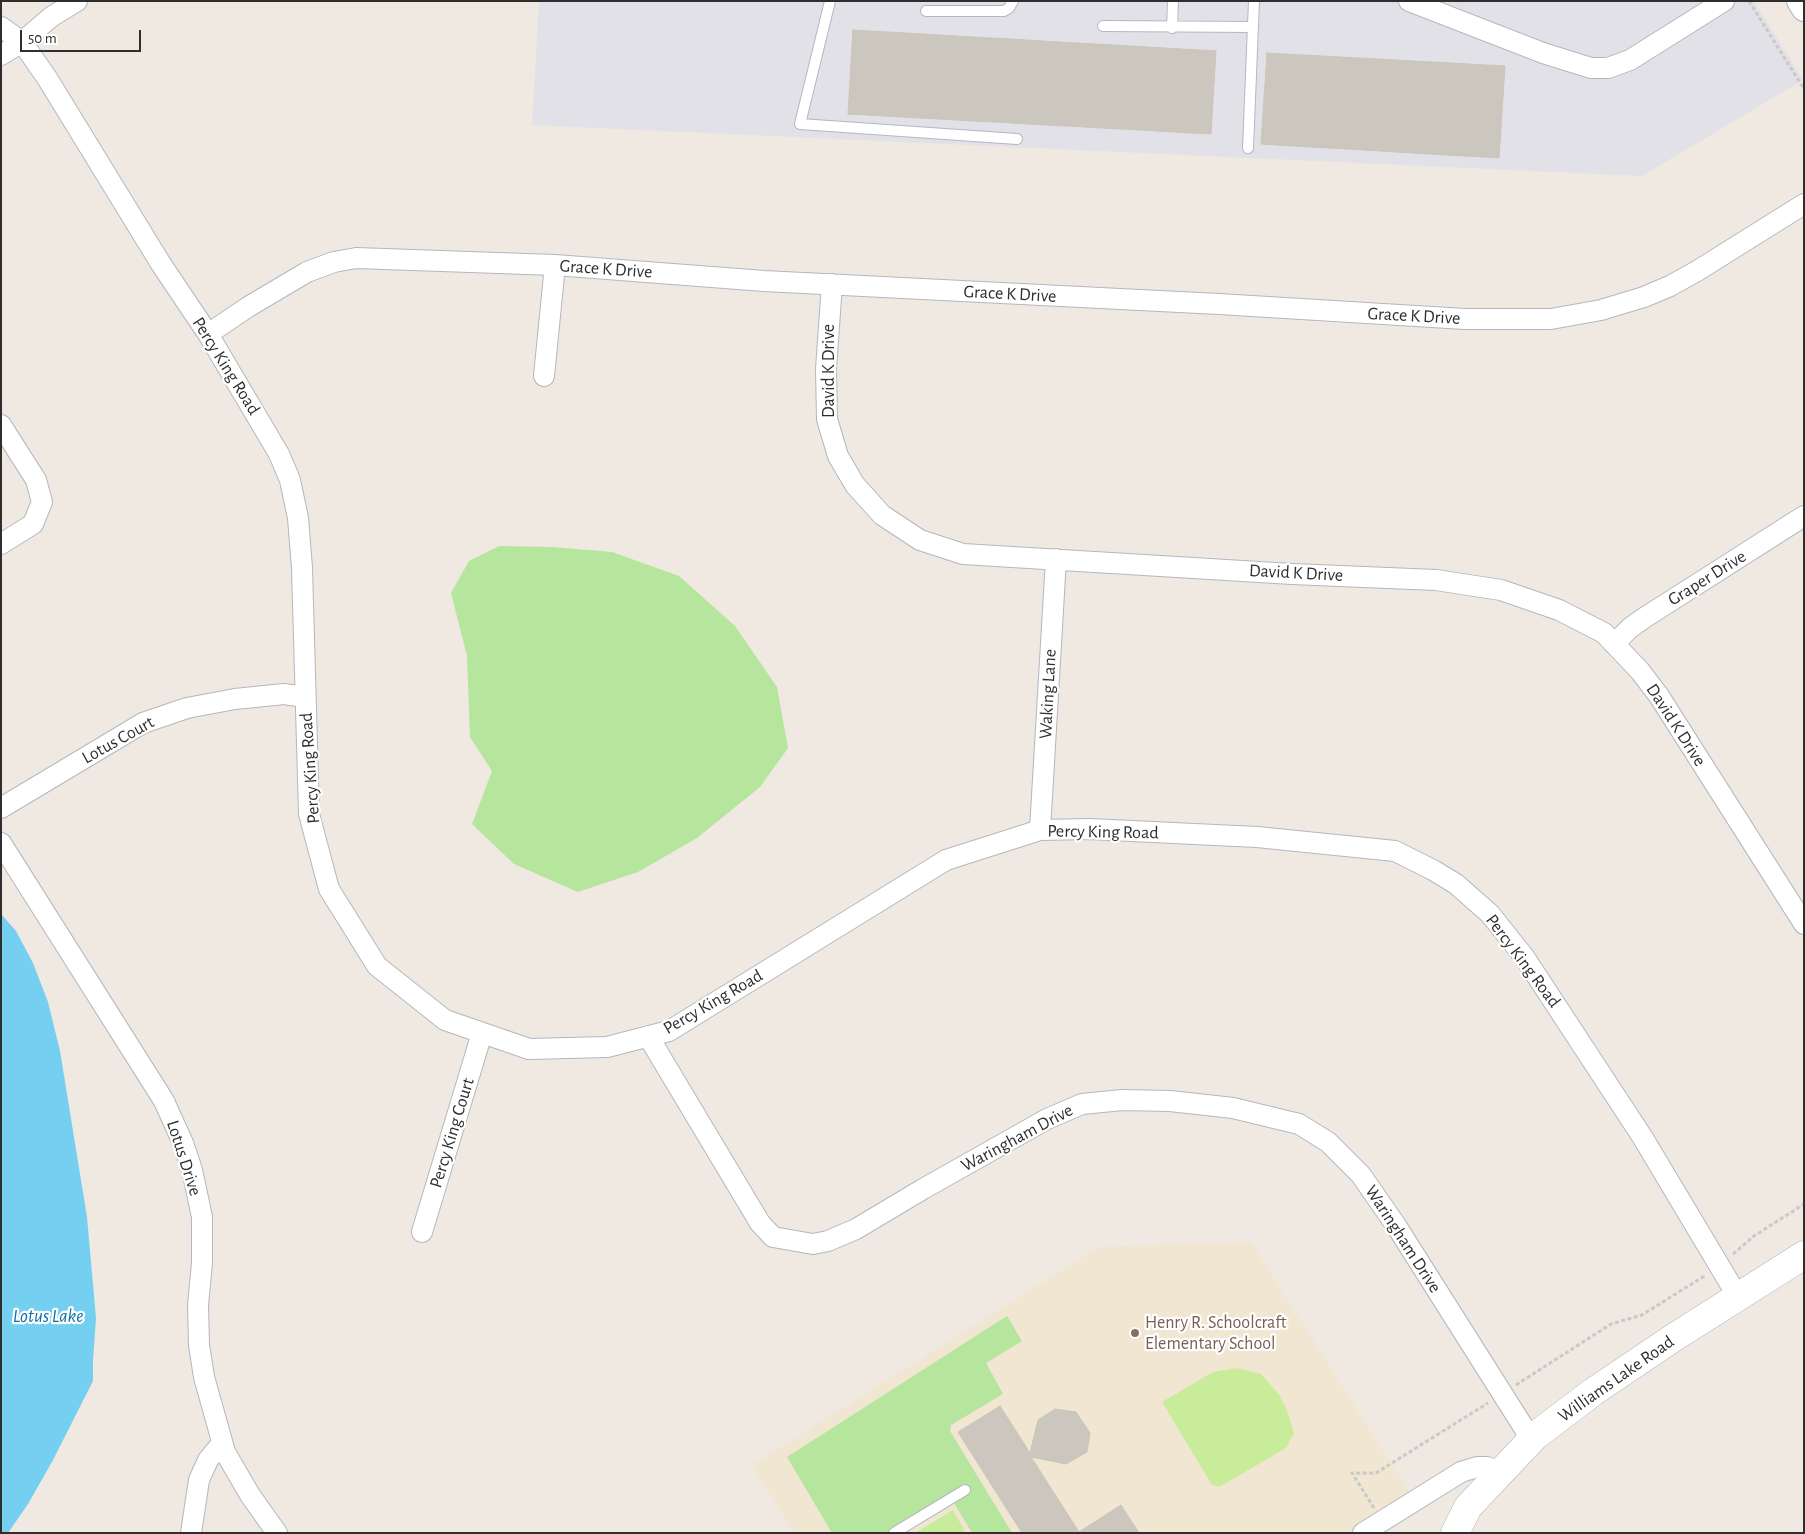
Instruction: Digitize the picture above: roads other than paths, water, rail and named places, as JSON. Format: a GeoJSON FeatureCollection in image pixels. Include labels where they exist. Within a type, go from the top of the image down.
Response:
{"type":"FeatureCollection","features":[{"type":"Feature","properties":{"kind":"main road","name":"Williams Lake Road"},"geometry":{"type":"LineString","coordinates":[[1455,1533],[1468,1507],[1531,1439],[1593,1392],[1804,1254]]}},
{"type":"Feature","properties":{"kind":"street"},"geometry":{"type":"LineString","coordinates":[[1,55],[22,42],[51,17],[77,1]]}},
{"type":"Feature","properties":{"kind":"street"},"geometry":{"type":"LineString","coordinates":[[1409,1],[1543,53],[1591,68],[1608,68],[1630,60],[1724,1]]}},
{"type":"Feature","properties":{"kind":"street"},"geometry":{"type":"LineString","coordinates":[[1799,1],[1804,9]]}},
{"type":"Feature","properties":{"kind":"street","name":"Percy King Road"},"geometry":{"type":"LineString","coordinates":[[1,27],[22,42],[47,78],[161,264],[208,334],[279,454],[290,480],[298,518],[302,568],[309,814],[329,889],[377,966],[446,1020],[529,1049],[607,1047],[669,1031],[946,860],[1040,830],[1090,829],[1258,837],[1395,851],[1456,884],[1490,914],[1525,958],[1643,1138],[1738,1297]]}},
{"type":"Feature","properties":{"kind":"street","name":"Grace K Drive"},"geometry":{"type":"LineString","coordinates":[[208,334],[248,307],[307,272],[334,262],[356,258],[555,265],[764,281],[1219,304],[1465,319],[1551,319],[1600,310],[1644,298],[1697,271],[1804,204]]}},
{"type":"Feature","properties":{"kind":"street"},"geometry":{"type":"LineString","coordinates":[[544,376],[555,265]]}},
{"type":"Feature","properties":{"kind":"street","name":"David K Drive"},"geometry":{"type":"LineString","coordinates":[[832,284],[826,370],[827,419],[838,456],[855,485],[882,515],[920,540],[963,554],[1292,574],[1436,580],[1501,590],[1558,610],[1604,633],[1640,671],[1659,696],[1804,924]]}},
{"type":"Feature","properties":{"kind":"street"},"geometry":{"type":"LineString","coordinates":[[1,425],[36,480],[42,502],[33,524],[1,544]]}},
{"type":"Feature","properties":{"kind":"street","name":"Graper Drive"},"geometry":{"type":"LineString","coordinates":[[1614,644],[1630,628],[1644,618],[1804,516]]}},
{"type":"Feature","properties":{"kind":"street","name":"Waking Lane"},"geometry":{"type":"LineString","coordinates":[[1040,830],[1056,559]]}},
{"type":"Feature","properties":{"kind":"street","name":"Lotus Court"},"geometry":{"type":"LineString","coordinates":[[1,808],[143,723],[187,708],[235,699],[284,694],[306,697]]}},
{"type":"Feature","properties":{"kind":"street","name":"Lotus Drive"},"geometry":{"type":"LineString","coordinates":[[1,843],[164,1101],[183,1143],[192,1170],[202,1217],[202,1263],[198,1305],[204,1377],[225,1452],[250,1495],[277,1533]]}},
{"type":"Feature","properties":{"kind":"street","name":"Percy King Court"},"geometry":{"type":"LineString","coordinates":[[422,1232],[482,1033]]}},
{"type":"Feature","properties":{"kind":"street","name":"Waringham Drive"},"geometry":{"type":"LineString","coordinates":[[648,1036],[760,1223],[774,1237],[813,1244],[828,1241],[856,1229],[923,1188],[1047,1119],[1082,1104],[1122,1100],[1170,1101],[1234,1108],[1299,1124],[1328,1142],[1361,1176],[1397,1227],[1531,1439]]}},
{"type":"Feature","properties":{"kind":"street"},"geometry":{"type":"LineString","coordinates":[[191,1533],[199,1480],[208,1460],[222,1443]]}},
{"type":"Feature","properties":{"kind":"street"},"geometry":{"type":"LineString","coordinates":[[1362,1533],[1461,1472],[1477,1467],[1487,1467],[1501,1472]]}},
{"type":"Feature","properties":{"kind":"lane"},"geometry":{"type":"LineString","coordinates":[[830,1],[800,124],[1017,139]]}},
{"type":"Feature","properties":{"kind":"lane"},"geometry":{"type":"LineString","coordinates":[[926,11],[1004,11],[1009,8],[1013,1]]}},
{"type":"Feature","properties":{"kind":"lane"},"geometry":{"type":"LineString","coordinates":[[1172,28],[1173,1]]}},
{"type":"Feature","properties":{"kind":"lane"},"geometry":{"type":"LineString","coordinates":[[1248,148],[1254,1]]}},
{"type":"Feature","properties":{"kind":"lane"},"geometry":{"type":"LineString","coordinates":[[1103,26],[1172,28],[1253,27]]}},
{"type":"Feature","properties":{"kind":"lane"},"geometry":{"type":"LineString","coordinates":[[894,1533],[965,1490]]}},
{"type":"Feature","properties":{"kind":"water","name":"Lotus Lake"},"geometry":{"type":"Polygon","coordinates":[[[1,914],[16,931],[33,963],[48,1002],[60,1051],[87,1217],[96,1318],[93,1381],[53,1460],[28,1504],[8,1533],[1,1533],[1,914]]]}},
{"type":"Feature","properties":{"kind":"place","name":"Henry R. Schoolcraft Elementary School"},"geometry":{"type":"Point","coordinates":[1135,1333]}}]}
